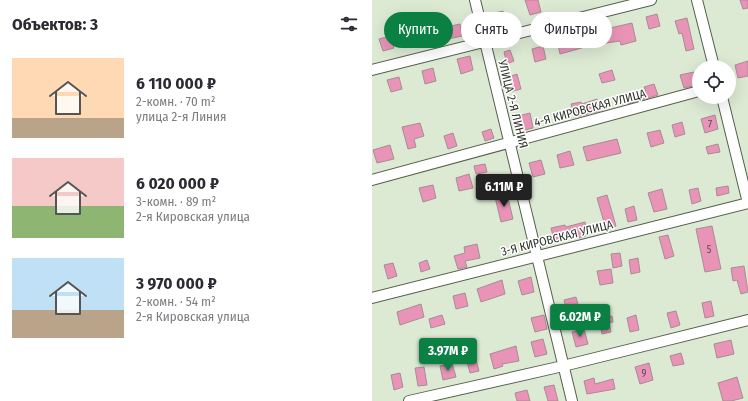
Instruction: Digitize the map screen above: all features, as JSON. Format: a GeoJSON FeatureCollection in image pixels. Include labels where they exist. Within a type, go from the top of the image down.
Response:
{"type":"FeatureCollection","features":[{"type":"Feature","properties":{"kind":"street","name":"УЛИЦА 2-Я ЛИНИЯ"},"geometry":{"type":"LineString","coordinates":[[475,0],[478,12]]}},
{"type":"Feature","properties":{"kind":"street"},"geometry":{"type":"LineString","coordinates":[[522,33],[651,0]]}},
{"type":"Feature","properties":{"kind":"street"},"geometry":{"type":"LineString","coordinates":[[697,0],[712,60]]}},
{"type":"Feature","properties":{"kind":"street"},"geometry":{"type":"LineString","coordinates":[[372,70],[463,48]]}},
{"type":"Feature","properties":{"kind":"street","name":"УЛИЦА 2-Я ЛИНИЯ"},"geometry":{"type":"LineString","coordinates":[[485,48],[538,256],[572,401]]}},
{"type":"Feature","properties":{"kind":"street","name":"4-Я КИРОВСКАЯ УЛИЦА"},"geometry":{"type":"LineString","coordinates":[[372,180],[692,94]]}},
{"type":"Feature","properties":{"kind":"street"},"geometry":{"type":"LineString","coordinates":[[724,104],[748,203]]}},
{"type":"Feature","properties":{"kind":"street","name":"3-Я КИРОВСКАЯ УЛИЦА"},"geometry":{"type":"LineString","coordinates":[[372,298],[748,203]]}},
{"type":"Feature","properties":{"kind":"street"},"geometry":{"type":"LineString","coordinates":[[408,401],[563,366],[748,320]]}},
{"type":"Feature","properties":{"kind":"building"},"geometry":{"type":"Polygon","coordinates":[[[525,0],[538,0],[541,12],[530,12],[530,15],[525,0]]]}},
{"type":"Feature","properties":{"kind":"building"},"geometry":{"type":"Polygon","coordinates":[[[740,0],[748,0],[748,8],[743,9],[740,0]]]}},
{"type":"Feature","properties":{"kind":"building"},"geometry":{"type":"Polygon","coordinates":[[[657,14],[660,26],[649,29],[646,17],[657,14]]]}},
{"type":"Feature","properties":{"kind":"building"},"geometry":{"type":"Polygon","coordinates":[[[687,18],[694,49],[686,51],[682,33],[679,34],[675,21],[687,18]]]}},
{"type":"Feature","properties":{"kind":"building"},"geometry":{"type":"Polygon","coordinates":[[[632,23],[636,41],[621,45],[620,41],[612,42],[612,28],[632,23]]]}},
{"type":"Feature","properties":{"kind":"building"},"geometry":{"type":"Polygon","coordinates":[[[460,24],[461,36],[453,38],[453,26],[460,24]]]}},
{"type":"Feature","properties":{"kind":"building"},"geometry":{"type":"Polygon","coordinates":[[[384,38],[384,48],[394,48],[383,51],[379,39],[384,38]]]}},
{"type":"Feature","properties":{"kind":"building"},"geometry":{"type":"Polygon","coordinates":[[[543,48],[546,59],[535,62],[532,49],[543,48]]]}},
{"type":"Feature","properties":{"kind":"building"},"geometry":{"type":"Polygon","coordinates":[[[559,48],[581,48],[560,54],[559,48]]]}},
{"type":"Feature","properties":{"kind":"building"},"geometry":{"type":"Polygon","coordinates":[[[510,50],[514,61],[507,64],[504,52],[510,50]]]}},
{"type":"Feature","properties":{"kind":"building"},"geometry":{"type":"Polygon","coordinates":[[[470,56],[473,70],[461,74],[457,59],[470,56]]]}},
{"type":"Feature","properties":{"kind":"building"},"geometry":{"type":"Polygon","coordinates":[[[748,61],[748,76],[738,78],[736,65],[748,61]]]}},
{"type":"Feature","properties":{"kind":"building"},"geometry":{"type":"Polygon","coordinates":[[[433,68],[436,81],[425,84],[422,71],[433,68]]]}},
{"type":"Feature","properties":{"kind":"building"},"geometry":{"type":"Polygon","coordinates":[[[612,70],[615,80],[602,83],[599,74],[612,70]]]}},
{"type":"Feature","properties":{"kind":"building"},"geometry":{"type":"Polygon","coordinates":[[[692,72],[692,86],[684,88],[680,75],[692,72]]]}},
{"type":"Feature","properties":{"kind":"building"},"geometry":{"type":"Polygon","coordinates":[[[517,74],[521,89],[509,92],[505,78],[517,74]]]}},
{"type":"Feature","properties":{"kind":"building"},"geometry":{"type":"Polygon","coordinates":[[[399,77],[402,89],[391,92],[387,80],[399,77]]]}},
{"type":"Feature","properties":{"kind":"building"},"geometry":{"type":"Polygon","coordinates":[[[654,84],[658,95],[628,104],[626,96],[646,91],[644,87],[654,84]]]}},
{"type":"Feature","properties":{"kind":"building"},"geometry":{"type":"Polygon","coordinates":[[[597,99],[601,111],[575,117],[571,104],[581,102],[582,104],[597,99]]]}},
{"type":"Feature","properties":{"kind":"building"},"geometry":{"type":"Polygon","coordinates":[[[530,113],[533,128],[521,131],[518,116],[530,113]]]}},
{"type":"Feature","properties":{"kind":"building"},"geometry":{"type":"Polygon","coordinates":[[[715,115],[718,129],[705,133],[701,119],[715,115]]]}},
{"type":"Feature","properties":{"kind":"building"},"geometry":{"type":"Polygon","coordinates":[[[682,122],[685,134],[675,137],[672,125],[682,122]]]}},
{"type":"Feature","properties":{"kind":"building"},"geometry":{"type":"Polygon","coordinates":[[[420,123],[424,136],[414,139],[416,147],[408,149],[402,127],[420,123]]]}},
{"type":"Feature","properties":{"kind":"building"},"geometry":{"type":"Polygon","coordinates":[[[491,129],[494,138],[485,141],[482,132],[491,129]]]}},
{"type":"Feature","properties":{"kind":"building"},"geometry":{"type":"Polygon","coordinates":[[[660,130],[664,143],[651,147],[647,133],[660,130]]]}},
{"type":"Feature","properties":{"kind":"building"},"geometry":{"type":"Polygon","coordinates":[[[453,133],[457,146],[448,149],[444,136],[453,133]]]}},
{"type":"Feature","properties":{"kind":"building"},"geometry":{"type":"Polygon","coordinates":[[[617,139],[621,153],[587,161],[583,147],[617,139]]]}},
{"type":"Feature","properties":{"kind":"building"},"geometry":{"type":"Polygon","coordinates":[[[718,144],[720,152],[708,154],[706,147],[718,144]]]}},
{"type":"Feature","properties":{"kind":"building"},"geometry":{"type":"Polygon","coordinates":[[[390,145],[394,159],[377,163],[373,150],[390,145]]]}},
{"type":"Feature","properties":{"kind":"building"},"geometry":{"type":"Polygon","coordinates":[[[570,151],[574,165],[560,168],[557,155],[570,151]]]}},
{"type":"Feature","properties":{"kind":"building"},"geometry":{"type":"Polygon","coordinates":[[[541,160],[545,174],[533,177],[529,163],[541,160]]]}},
{"type":"Feature","properties":{"kind":"building"},"geometry":{"type":"Polygon","coordinates":[[[485,164],[487,172],[476,174],[474,166],[485,164]]]}},
{"type":"Feature","properties":{"kind":"building"},"geometry":{"type":"Polygon","coordinates":[[[469,174],[473,188],[459,191],[456,178],[469,174]]]}},
{"type":"Feature","properties":{"kind":"building"},"geometry":{"type":"Polygon","coordinates":[[[433,185],[436,198],[423,202],[419,188],[433,185]]]}},
{"type":"Feature","properties":{"kind":"building"},"geometry":{"type":"Polygon","coordinates":[[[728,186],[729,193],[717,196],[716,188],[728,186]]]}},
{"type":"Feature","properties":{"kind":"building"},"geometry":{"type":"Polygon","coordinates":[[[698,188],[701,201],[692,204],[689,190],[698,188]]]}},
{"type":"Feature","properties":{"kind":"building"},"geometry":{"type":"Polygon","coordinates":[[[662,189],[667,209],[654,212],[648,193],[662,189]]]}},
{"type":"Feature","properties":{"kind":"building"},"geometry":{"type":"Polygon","coordinates":[[[507,194],[513,219],[501,222],[495,197],[507,194]]]}},
{"type":"Feature","properties":{"kind":"building"},"geometry":{"type":"Polygon","coordinates":[[[607,195],[616,226],[606,229],[597,198],[607,195]]]}},
{"type":"Feature","properties":{"kind":"building"},"geometry":{"type":"Polygon","coordinates":[[[634,206],[637,220],[628,222],[625,209],[634,206]]]}},
{"type":"Feature","properties":{"kind":"building"},"geometry":{"type":"Polygon","coordinates":[[[585,222],[588,235],[579,238],[578,234],[554,240],[551,228],[565,225],[566,227],[585,222]]]}},
{"type":"Feature","properties":{"kind":"building"},"geometry":{"type":"Polygon","coordinates":[[[712,226],[721,269],[705,272],[696,229],[712,226]]]}},
{"type":"Feature","properties":{"kind":"building"},"geometry":{"type":"Polygon","coordinates":[[[668,235],[674,256],[665,259],[659,237],[668,235]]]}},
{"type":"Feature","properties":{"kind":"building"},"geometry":{"type":"Polygon","coordinates":[[[477,244],[480,258],[465,261],[467,267],[458,269],[454,256],[465,253],[464,247],[477,244]]]}},
{"type":"Feature","properties":{"kind":"building"},"geometry":{"type":"Polygon","coordinates":[[[620,253],[622,266],[613,268],[611,254],[620,253]]]}},
{"type":"Feature","properties":{"kind":"building"},"geometry":{"type":"Polygon","coordinates":[[[638,258],[640,272],[631,274],[629,260],[638,258]]]}},
{"type":"Feature","properties":{"kind":"building"},"geometry":{"type":"Polygon","coordinates":[[[427,260],[430,269],[421,272],[419,263],[427,260]]]}},
{"type":"Feature","properties":{"kind":"building"},"geometry":{"type":"Polygon","coordinates":[[[393,263],[397,276],[388,279],[384,265],[393,263]]]}},
{"type":"Feature","properties":{"kind":"building"},"geometry":{"type":"Polygon","coordinates":[[[744,266],[748,292],[741,294],[737,280],[733,281],[731,268],[744,266]]]}},
{"type":"Feature","properties":{"kind":"building"},"geometry":{"type":"Polygon","coordinates":[[[611,269],[613,283],[600,285],[597,271],[611,269]]]}},
{"type":"Feature","properties":{"kind":"building"},"geometry":{"type":"Polygon","coordinates":[[[531,277],[534,292],[522,295],[518,281],[531,277]]]}},
{"type":"Feature","properties":{"kind":"building"},"geometry":{"type":"Polygon","coordinates":[[[502,280],[505,294],[481,302],[477,289],[502,280]]]}},
{"type":"Feature","properties":{"kind":"building"},"geometry":{"type":"Polygon","coordinates":[[[465,293],[468,306],[456,309],[453,296],[465,293]]]}},
{"type":"Feature","properties":{"kind":"building"},"geometry":{"type":"Polygon","coordinates":[[[576,297],[580,312],[568,315],[564,300],[576,297]]]}},
{"type":"Feature","properties":{"kind":"building"},"geometry":{"type":"Polygon","coordinates":[[[711,301],[714,316],[705,318],[702,303],[711,301]]]}},
{"type":"Feature","properties":{"kind":"building"},"geometry":{"type":"Polygon","coordinates":[[[421,304],[424,317],[400,325],[397,312],[421,304]]]}},
{"type":"Feature","properties":{"kind":"building"},"geometry":{"type":"Polygon","coordinates":[[[676,311],[680,325],[671,328],[667,313],[676,311]]]}},
{"type":"Feature","properties":{"kind":"building"},"geometry":{"type":"Polygon","coordinates":[[[442,315],[445,324],[431,328],[429,319],[442,315]]]}},
{"type":"Feature","properties":{"kind":"building"},"geometry":{"type":"Polygon","coordinates":[[[544,315],[547,329],[535,332],[531,318],[544,315]]]}},
{"type":"Feature","properties":{"kind":"building"},"geometry":{"type":"Polygon","coordinates":[[[636,315],[639,330],[630,332],[627,318],[636,315]]]}},
{"type":"Feature","properties":{"kind":"building"},"geometry":{"type":"Polygon","coordinates":[[[612,316],[613,322],[609,323],[611,332],[602,334],[599,318],[612,316]]]}},
{"type":"Feature","properties":{"kind":"building"},"geometry":{"type":"Polygon","coordinates":[[[584,329],[588,344],[576,347],[572,332],[584,329]]]}},
{"type":"Feature","properties":{"kind":"building"},"geometry":{"type":"Polygon","coordinates":[[[543,339],[547,354],[535,357],[531,342],[543,339]]]}},
{"type":"Feature","properties":{"kind":"building"},"geometry":{"type":"Polygon","coordinates":[[[731,340],[734,354],[717,358],[714,344],[731,340]]]}},
{"type":"Feature","properties":{"kind":"building"},"geometry":{"type":"Polygon","coordinates":[[[516,346],[519,361],[502,364],[503,366],[494,369],[490,354],[516,346]]]}},
{"type":"Feature","properties":{"kind":"building"},"geometry":{"type":"Polygon","coordinates":[[[681,353],[684,364],[673,366],[670,356],[681,353]]]}},
{"type":"Feature","properties":{"kind":"building"},"geometry":{"type":"Polygon","coordinates":[[[475,356],[479,371],[470,373],[466,358],[475,356]]]}},
{"type":"Feature","properties":{"kind":"building"},"geometry":{"type":"Polygon","coordinates":[[[452,363],[456,377],[443,380],[440,366],[452,363]]]}},
{"type":"Feature","properties":{"kind":"building"},"geometry":{"type":"Polygon","coordinates":[[[649,363],[653,380],[640,384],[635,367],[649,363]]]}},
{"type":"Feature","properties":{"kind":"building"},"geometry":{"type":"Polygon","coordinates":[[[424,367],[427,385],[418,386],[415,368],[424,367]]]}},
{"type":"Feature","properties":{"kind":"building"},"geometry":{"type":"Polygon","coordinates":[[[400,373],[403,387],[394,390],[391,375],[400,373]]]}},
{"type":"Feature","properties":{"kind":"building"},"geometry":{"type":"Polygon","coordinates":[[[737,377],[743,398],[723,401],[718,383],[737,377]]]}},
{"type":"Feature","properties":{"kind":"building"},"geometry":{"type":"Polygon","coordinates":[[[594,378],[595,384],[613,379],[615,389],[587,394],[584,381],[594,378]]]}},
{"type":"Feature","properties":{"kind":"building"},"geometry":{"type":"Polygon","coordinates":[[[554,385],[558,401],[548,401],[544,387],[554,385]]]}},
{"type":"Feature","properties":{"kind":"building"},"geometry":{"type":"Polygon","coordinates":[[[527,390],[530,401],[517,401],[515,393],[527,390]]]}}]}
